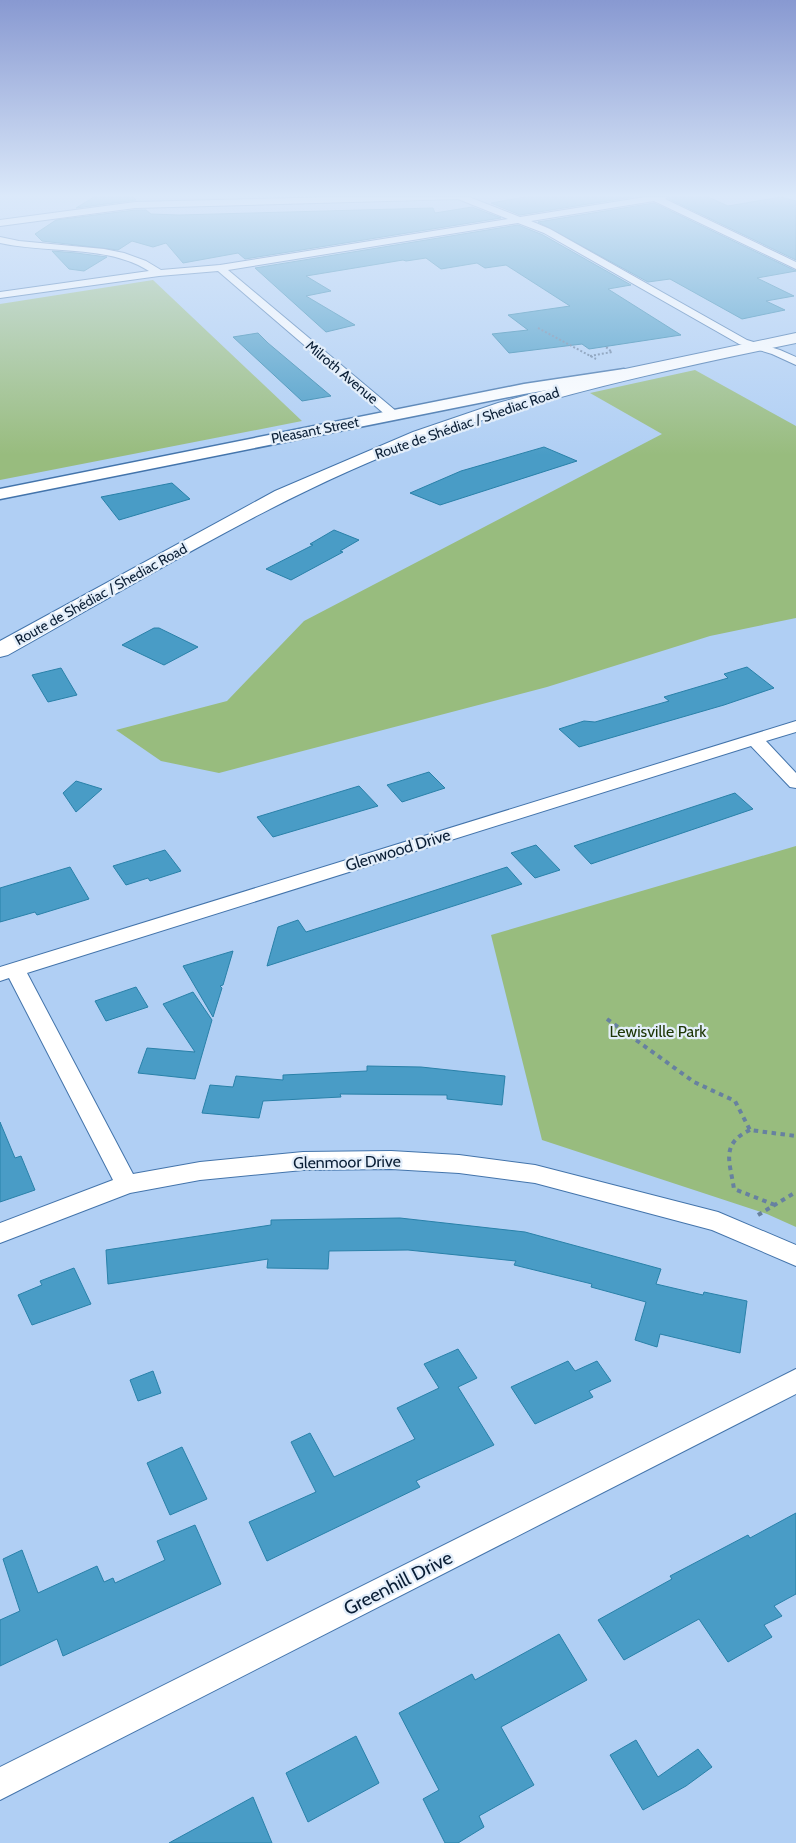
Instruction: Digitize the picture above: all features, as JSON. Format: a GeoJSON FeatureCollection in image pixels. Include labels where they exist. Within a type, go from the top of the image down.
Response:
{"type":"FeatureCollection","features":[{"type":"Feature","properties":{"kind":"main road","name":"Route de Shédiac / Shediac Road"},"geometry":{"type":"LineString","coordinates":[[0,650],[282,495],[419,436],[504,407],[631,372],[796,338]]}},
{"type":"Feature","properties":{"kind":"street"},"geometry":{"type":"LineString","coordinates":[[0,295],[87,283]]}},
{"type":"Feature","properties":{"kind":"street","name":"Milroth Avenue"},"geometry":{"type":"LineString","coordinates":[[238,283],[419,436]]}},
{"type":"Feature","properties":{"kind":"street"},"geometry":{"type":"LineString","coordinates":[[638,283],[742,342],[796,362]]}},
{"type":"Feature","properties":{"kind":"street","name":"Pleasant Street"},"geometry":{"type":"LineString","coordinates":[[0,494],[392,414],[524,389],[631,372]]}},
{"type":"Feature","properties":{"kind":"street","name":"Glenwood Drive"},"geometry":{"type":"LineString","coordinates":[[8,971],[796,726]]}},
{"type":"Feature","properties":{"kind":"street"},"geometry":{"type":"LineString","coordinates":[[754,739],[796,783]]}},
{"type":"Feature","properties":{"kind":"street"},"geometry":{"type":"LineString","coordinates":[[8,971],[126,1184]]}},
{"type":"Feature","properties":{"kind":"street","name":"Glenmoor Drive"},"geometry":{"type":"LineString","coordinates":[[0,1233],[126,1184],[200,1171],[303,1161],[391,1160],[459,1164],[535,1174],[628,1196],[718,1222],[796,1256]]}},
{"type":"Feature","properties":{"kind":"street","name":"Greenhill Drive"},"geometry":{"type":"LineString","coordinates":[[0,1784],[796,1381]]}},
{"type":"Feature","properties":{"kind":"path"},"geometry":{"type":"LineString","coordinates":[[538,328],[569,342],[597,359]]}},
{"type":"Feature","properties":{"kind":"path"},"geometry":{"type":"LineString","coordinates":[[590,356],[612,352],[606,347]]}},
{"type":"Feature","properties":{"kind":"path"},"geometry":{"type":"LineString","coordinates":[[607,1019],[694,1082],[735,1101],[750,1130]]}},
{"type":"Feature","properties":{"kind":"path"},"geometry":{"type":"LineString","coordinates":[[775,1205],[734,1189],[728,1162],[729,1146],[738,1134],[750,1130],[796,1136]]}},
{"type":"Feature","properties":{"kind":"path"},"geometry":{"type":"LineString","coordinates":[[734,1229],[796,1192]]}},
{"type":"Feature","properties":{"kind":"green space"},"geometry":{"type":"Polygon","coordinates":[[[134,283],[156,283],[302,421],[0,480],[0,304],[134,283]]]}},
{"type":"Feature","properties":{"kind":"green space"},"geometry":{"type":"Polygon","coordinates":[[[695,370],[796,426],[796,618],[710,636],[547,687],[219,773],[161,761],[116,730],[227,701],[304,621],[662,434],[590,393],[695,370]]]}},
{"type":"Feature","properties":{"kind":"green space","name":"Lewisville Park"},"geometry":{"type":"Polygon","coordinates":[[[796,846],[796,1227],[767,1214],[542,1140],[491,935],[796,846]]]}},
{"type":"Feature","properties":{"kind":"building"},"geometry":{"type":"Polygon","coordinates":[[[272,283],[318,283],[331,291],[306,296],[355,325],[326,332],[272,283]]]}},
{"type":"Feature","properties":{"kind":"building"},"geometry":{"type":"Polygon","coordinates":[[[534,283],[627,283],[631,285],[608,289],[681,335],[589,349],[582,344],[509,353],[492,334],[528,330],[508,315],[570,306],[534,283]]]}},
{"type":"Feature","properties":{"kind":"building"},"geometry":{"type":"Polygon","coordinates":[[[677,283],[767,283],[794,296],[766,301],[785,310],[742,319],[677,283]]]}},
{"type":"Feature","properties":{"kind":"building"},"geometry":{"type":"Polygon","coordinates":[[[258,333],[331,396],[302,401],[233,337],[258,333]]]}},
{"type":"Feature","properties":{"kind":"building"},"geometry":{"type":"Polygon","coordinates":[[[544,447],[577,461],[440,505],[410,493],[461,471],[544,447]]]}},
{"type":"Feature","properties":{"kind":"building"},"geometry":{"type":"Polygon","coordinates":[[[172,483],[190,499],[119,520],[101,497],[172,483]]]}},
{"type":"Feature","properties":{"kind":"building"},"geometry":{"type":"Polygon","coordinates":[[[334,530],[359,540],[340,551],[343,552],[291,580],[266,569],[313,545],[310,544],[334,530]]]}},
{"type":"Feature","properties":{"kind":"building"},"geometry":{"type":"Polygon","coordinates":[[[154,628],[159,628],[198,647],[164,665],[122,645],[154,628]]]}},
{"type":"Feature","properties":{"kind":"building"},"geometry":{"type":"Polygon","coordinates":[[[747,667],[774,688],[724,705],[579,747],[559,729],[584,721],[595,722],[669,701],[664,697],[728,678],[724,674],[747,667]]]}},
{"type":"Feature","properties":{"kind":"building"},"geometry":{"type":"Polygon","coordinates":[[[61,668],[77,695],[48,702],[32,675],[61,668]]]}},
{"type":"Feature","properties":{"kind":"building"},"geometry":{"type":"Polygon","coordinates":[[[429,772],[445,788],[402,802],[387,785],[429,772]]]}},
{"type":"Feature","properties":{"kind":"building"},"geometry":{"type":"Polygon","coordinates":[[[76,781],[102,789],[76,812],[63,793],[76,781]]]}},
{"type":"Feature","properties":{"kind":"building"},"geometry":{"type":"Polygon","coordinates":[[[359,786],[378,806],[273,837],[257,817],[359,786]]]}},
{"type":"Feature","properties":{"kind":"building"},"geometry":{"type":"Polygon","coordinates":[[[735,793],[753,809],[591,864],[574,846],[735,793]]]}},
{"type":"Feature","properties":{"kind":"building"},"geometry":{"type":"Polygon","coordinates":[[[536,845],[560,870],[535,878],[511,853],[536,845]]]}},
{"type":"Feature","properties":{"kind":"building"},"geometry":{"type":"Polygon","coordinates":[[[165,850],[181,871],[150,881],[148,878],[126,885],[113,866],[165,850]]]}},
{"type":"Feature","properties":{"kind":"building"},"geometry":{"type":"Polygon","coordinates":[[[70,867],[89,899],[37,915],[35,912],[0,922],[0,888],[70,867]]]}},
{"type":"Feature","properties":{"kind":"building"},"geometry":{"type":"Polygon","coordinates":[[[507,867],[522,884],[267,966],[278,927],[298,920],[306,932],[507,867]]]}},
{"type":"Feature","properties":{"kind":"building"},"geometry":{"type":"Polygon","coordinates":[[[233,951],[223,985],[220,986],[222,988],[213,1017],[183,966],[233,951]]]}},
{"type":"Feature","properties":{"kind":"building"},"geometry":{"type":"Polygon","coordinates":[[[136,987],[148,1007],[106,1021],[95,1001],[136,987]]]}},
{"type":"Feature","properties":{"kind":"building"},"geometry":{"type":"Polygon","coordinates":[[[193,992],[212,1020],[195,1079],[138,1073],[147,1048],[195,1052],[163,1004],[193,992]]]}},
{"type":"Feature","properties":{"kind":"building"},"geometry":{"type":"Polygon","coordinates":[[[367,1066],[421,1067],[505,1076],[502,1105],[447,1099],[447,1095],[340,1094],[341,1097],[263,1101],[259,1118],[202,1113],[210,1085],[233,1087],[236,1076],[283,1080],[283,1075],[367,1071],[367,1066]]]}},
{"type":"Feature","properties":{"kind":"building"},"geometry":{"type":"Polygon","coordinates":[[[0,1122],[15,1158],[21,1156],[35,1190],[0,1202],[0,1122]]]}},
{"type":"Feature","properties":{"kind":"building"},"geometry":{"type":"Polygon","coordinates":[[[400,1218],[525,1232],[661,1269],[656,1284],[703,1295],[704,1292],[747,1301],[740,1353],[660,1334],[657,1347],[635,1340],[646,1302],[591,1287],[592,1284],[514,1265],[516,1261],[408,1250],[329,1251],[328,1269],[267,1268],[268,1259],[108,1284],[106,1250],[271,1225],[271,1220],[400,1218]]]}},
{"type":"Feature","properties":{"kind":"building"},"geometry":{"type":"Polygon","coordinates":[[[74,1268],[91,1304],[32,1325],[18,1295],[42,1285],[40,1281],[74,1268]]]}},
{"type":"Feature","properties":{"kind":"building"},"geometry":{"type":"Polygon","coordinates":[[[458,1349],[477,1378],[458,1387],[494,1445],[416,1481],[420,1487],[267,1561],[249,1522],[316,1492],[291,1442],[310,1433],[334,1477],[415,1439],[397,1408],[439,1388],[424,1364],[458,1349]]]}},
{"type":"Feature","properties":{"kind":"building"},"geometry":{"type":"Polygon","coordinates":[[[568,1361],[575,1371],[597,1361],[611,1381],[589,1391],[593,1397],[535,1424],[511,1387],[568,1361]]]}},
{"type":"Feature","properties":{"kind":"building"},"geometry":{"type":"Polygon","coordinates":[[[153,1371],[161,1393],[138,1401],[130,1380],[153,1371]]]}},
{"type":"Feature","properties":{"kind":"building"},"geometry":{"type":"Polygon","coordinates":[[[182,1447],[207,1499],[170,1515],[147,1463],[182,1447]]]}},
{"type":"Feature","properties":{"kind":"building"},"geometry":{"type":"Polygon","coordinates":[[[796,1513],[796,1594],[774,1606],[782,1616],[764,1625],[772,1637],[728,1662],[699,1619],[624,1660],[598,1620],[672,1579],[670,1576],[748,1535],[750,1538],[796,1513]]]}},
{"type":"Feature","properties":{"kind":"building"},"geometry":{"type":"Polygon","coordinates":[[[195,1525],[221,1584],[63,1656],[57,1639],[0,1666],[0,1620],[20,1611],[3,1559],[22,1550],[38,1593],[97,1566],[104,1582],[113,1578],[115,1583],[165,1560],[157,1541],[195,1525]]]}},
{"type":"Feature","properties":{"kind":"building"},"geometry":{"type":"Polygon","coordinates":[[[559,1634],[587,1680],[501,1727],[534,1785],[479,1816],[484,1827],[458,1843],[445,1843],[423,1799],[439,1790],[399,1713],[472,1674],[475,1680],[559,1634]]]}},
{"type":"Feature","properties":{"kind":"building"},"geometry":{"type":"Polygon","coordinates":[[[356,1736],[379,1783],[308,1822],[286,1773],[356,1736]]]}},
{"type":"Feature","properties":{"kind":"building"},"geometry":{"type":"Polygon","coordinates":[[[636,1740],[658,1777],[698,1749],[712,1767],[686,1786],[643,1810],[610,1755],[636,1740]]]}},
{"type":"Feature","properties":{"kind":"building"},"geometry":{"type":"Polygon","coordinates":[[[253,1797],[272,1843],[169,1843],[253,1797]]]}}]}
